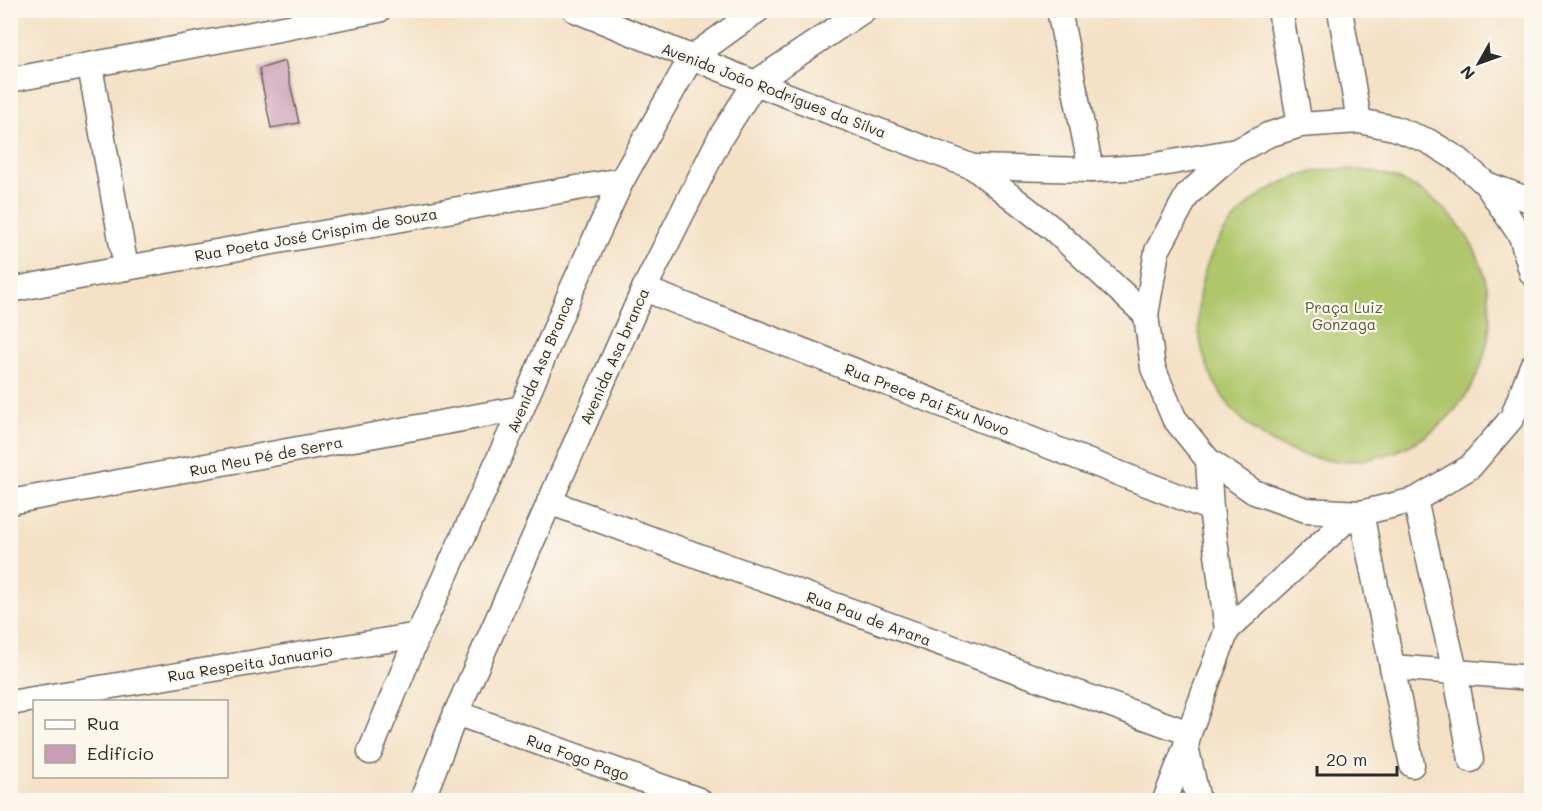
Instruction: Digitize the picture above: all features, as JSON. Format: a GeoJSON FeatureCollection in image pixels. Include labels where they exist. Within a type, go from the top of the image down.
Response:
{"type":"FeatureCollection","features":[{"type":"Feature","properties":{"kind":"street"},"geometry":{"type":"LineString","coordinates":[[10,80],[379,10]]}},
{"type":"Feature","properties":{"kind":"street","name":"Avenida João Rodrigues da Silva"},"geometry":{"type":"LineString","coordinates":[[575,10],[691,58],[973,167],[1053,229],[1146,315]]}},
{"type":"Feature","properties":{"kind":"street","name":"Avenida Asa Branca"},"geometry":{"type":"LineString","coordinates":[[370,752],[418,635],[522,408],[571,291],[622,180],[691,58],[758,10]]}},
{"type":"Feature","properties":{"kind":"street"},"geometry":{"type":"LineString","coordinates":[[755,83],[864,10]]}},
{"type":"Feature","properties":{"kind":"street"},"geometry":{"type":"LineString","coordinates":[[1059,10],[1091,170]]}},
{"type":"Feature","properties":{"kind":"street"},"geometry":{"type":"LineString","coordinates":[[1280,10],[1300,125]]}},
{"type":"Feature","properties":{"kind":"street"},"geometry":{"type":"LineString","coordinates":[[1340,10],[1359,122]]}},
{"type":"Feature","properties":{"kind":"street"},"geometry":{"type":"LineString","coordinates":[[90,66],[126,268]]}},
{"type":"Feature","properties":{"kind":"street","name":"Avenida Asa branca"},"geometry":{"type":"LineString","coordinates":[[456,712],[644,289],[720,138],[755,83]]}},
{"type":"Feature","properties":{"kind":"street"},"geometry":{"type":"LineString","coordinates":[[1532,274],[1521,236],[1486,184],[1459,160],[1428,141],[1394,128],[1359,122],[1300,125],[1268,135],[1237,151],[1188,194],[1157,251],[1146,315],[1153,368],[1174,418],[1208,460],[1254,492],[1306,510],[1357,513],[1415,500],[1470,467],[1512,418],[1532,366]]}},
{"type":"Feature","properties":{"kind":"street","name":"Avenida João Rodrigues da Silva"},"geometry":{"type":"LineString","coordinates":[[973,167],[1091,170],[1144,167],[1237,151]]}},
{"type":"Feature","properties":{"kind":"street","name":"Rua Poeta José Crispim de Souza"},"geometry":{"type":"LineString","coordinates":[[10,291],[126,268],[622,180]]}},
{"type":"Feature","properties":{"kind":"street"},"geometry":{"type":"LineString","coordinates":[[1486,184],[1532,201]]}},
{"type":"Feature","properties":{"kind":"street","name":"Rua Prece Pai Exu Novo"},"geometry":{"type":"LineString","coordinates":[[644,289],[1211,509]]}},
{"type":"Feature","properties":{"kind":"street","name":"Rua Meu Pé de Serra"},"geometry":{"type":"LineString","coordinates":[[10,502],[522,408]]}},
{"type":"Feature","properties":{"kind":"street"},"geometry":{"type":"LineString","coordinates":[[1165,801],[1227,630],[1211,509],[1208,460]]}},
{"type":"Feature","properties":{"kind":"street"},"geometry":{"type":"LineString","coordinates":[[1415,500],[1455,671],[1471,760]]}},
{"type":"Feature","properties":{"kind":"street","name":"Rua Pau de Arara"},"geometry":{"type":"LineString","coordinates":[[549,502],[1187,740]]}},
{"type":"Feature","properties":{"kind":"street"},"geometry":{"type":"LineString","coordinates":[[1227,630],[1357,513]]}},
{"type":"Feature","properties":{"kind":"street"},"geometry":{"type":"LineString","coordinates":[[1357,513],[1412,765]]}},
{"type":"Feature","properties":{"kind":"street","name":"Rua Respeita Januario"},"geometry":{"type":"LineString","coordinates":[[10,703],[418,635]]}},
{"type":"Feature","properties":{"kind":"street"},"geometry":{"type":"LineString","coordinates":[[1392,668],[1532,678]]}},
{"type":"Feature","properties":{"kind":"street"},"geometry":{"type":"LineString","coordinates":[[422,801],[456,712]]}},
{"type":"Feature","properties":{"kind":"street","name":"Rua Fogo Pago"},"geometry":{"type":"LineString","coordinates":[[456,712],[699,801]]}},
{"type":"Feature","properties":{"kind":"street"},"geometry":{"type":"LineString","coordinates":[[1187,740],[1198,801]]}},
{"type":"Feature","properties":{"kind":"green space","name":"Praça Luiz Gonzaga"},"geometry":{"type":"Polygon","coordinates":[[[1330,169],[1358,169],[1386,175],[1413,186],[1437,202],[1457,222],[1473,246],[1484,273],[1490,301],[1490,329],[1484,357],[1473,384],[1457,408],[1437,428],[1413,444],[1386,455],[1358,461],[1330,461],[1302,455],[1275,444],[1251,428],[1231,408],[1215,384],[1204,357],[1198,329],[1198,301],[1204,273],[1215,246],[1231,222],[1251,202],[1275,186],[1302,175],[1330,169]]]}},
{"type":"Feature","properties":{"kind":"building"},"geometry":{"type":"Polygon","coordinates":[[[285,61],[299,123],[271,128],[259,69],[285,61]]]}}]}
